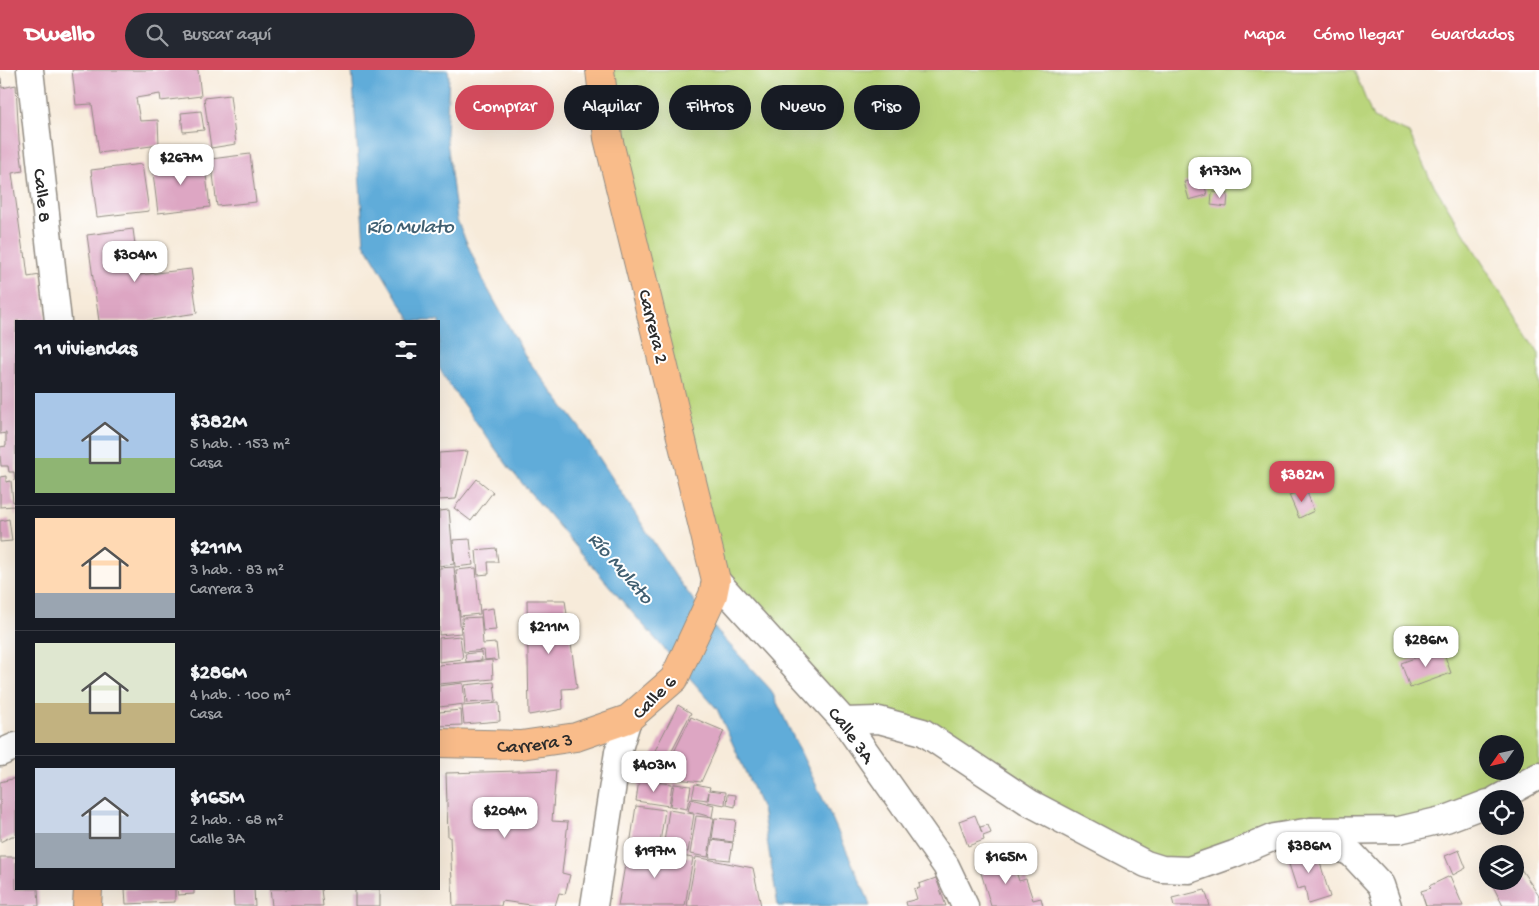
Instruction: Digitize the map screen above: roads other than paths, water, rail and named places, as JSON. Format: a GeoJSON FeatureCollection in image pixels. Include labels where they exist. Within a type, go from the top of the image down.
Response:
{"type":"FeatureCollection","features":[{"type":"Feature","properties":{"kind":"main road","name":"Carrera 2"},"geometry":{"type":"LineString","coordinates":[[600,70],[608,138],[696,492],[715,588]]}},
{"type":"Feature","properties":{"kind":"main road","name":"Calle 6"},"geometry":{"type":"LineString","coordinates":[[628,719],[674,679],[715,588]]}},
{"type":"Feature","properties":{"kind":"main road","name":"Carrera 3"},"geometry":{"type":"LineString","coordinates":[[440,743],[521,745],[576,737],[628,719]]}},
{"type":"Feature","properties":{"kind":"main road"},"geometry":{"type":"LineString","coordinates":[[87,906],[88,890]]}},
{"type":"Feature","properties":{"kind":"street","name":"Calle 8"},"geometry":{"type":"LineString","coordinates":[[30,70],[58,320]]}},
{"type":"Feature","properties":{"kind":"street","name":"Calle 3A"},"geometry":{"type":"LineString","coordinates":[[715,588],[844,721],[946,866],[964,906]]}},
{"type":"Feature","properties":{"kind":"street","name":"Calle 6"},"geometry":{"type":"LineString","coordinates":[[594,906],[618,752],[628,719]]}},
{"type":"Feature","properties":{"kind":"street"},"geometry":{"type":"LineString","coordinates":[[844,721],[879,720],[923,732],[1030,803],[1146,864],[1162,870],[1189,870],[1274,837],[1311,830],[1399,830],[1446,819],[1479,806]]}},
{"type":"Feature","properties":{"kind":"street"},"geometry":{"type":"LineString","coordinates":[[0,753],[15,746]]}},
{"type":"Feature","properties":{"kind":"street"},"geometry":{"type":"LineString","coordinates":[[1513,790],[1539,776]]}},
{"type":"Feature","properties":{"kind":"street"},"geometry":{"type":"LineString","coordinates":[[1311,830],[1352,854],[1381,885],[1388,906]]}},
{"type":"Feature","properties":{"kind":"water","name":"Río Mulato"},"geometry":{"type":"Polygon","coordinates":[[[352,70],[448,70],[446,133],[457,220],[485,284],[527,359],[580,428],[676,577],[717,631],[771,690],[831,816],[870,906],[778,906],[762,809],[717,709],[510,469],[440,370],[440,320],[410,320],[364,243],[352,70]]]}}]}
